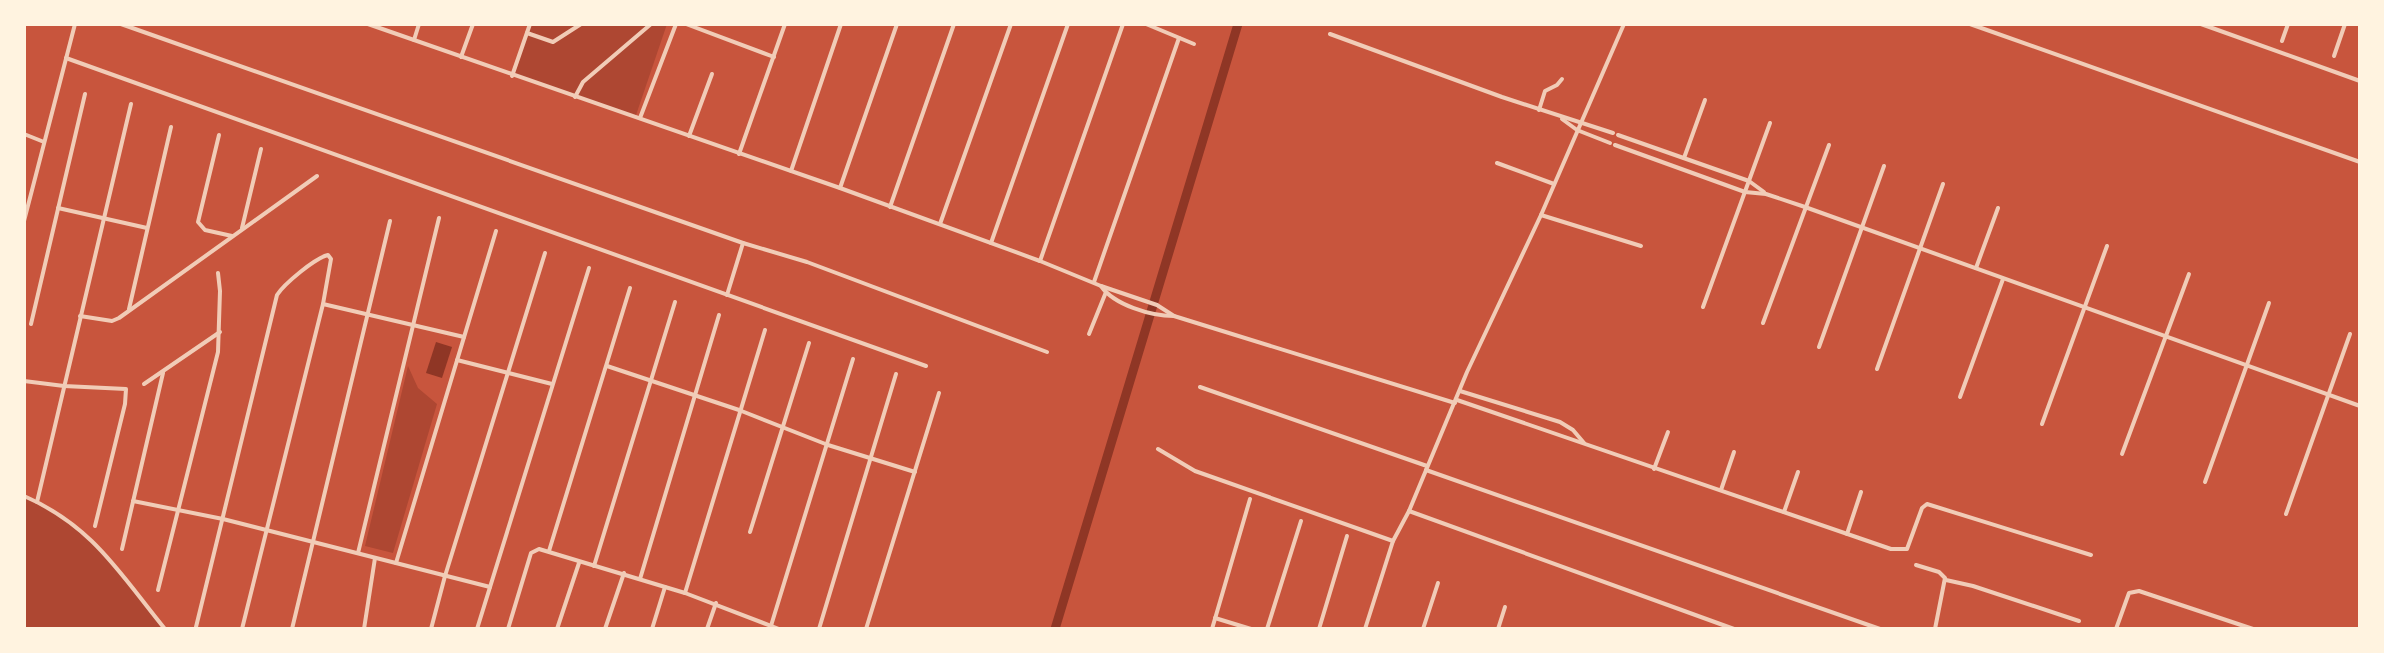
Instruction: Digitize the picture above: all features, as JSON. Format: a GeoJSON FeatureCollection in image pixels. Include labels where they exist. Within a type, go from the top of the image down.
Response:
{"type":"FeatureCollection","features":[{"type":"Feature","properties":{"kind":"street"},"geometry":{"type":"LineString","coordinates":[[121,24],[822,268],[1047,352]]}},
{"type":"Feature","properties":{"kind":"street"},"geometry":{"type":"LineString","coordinates":[[368,24],[940,224],[1101,286],[1138,297],[1174,316]]}},
{"type":"Feature","properties":{"kind":"street"},"geometry":{"type":"LineString","coordinates":[[414,40],[419,24]]}},
{"type":"Feature","properties":{"kind":"street"},"geometry":{"type":"LineString","coordinates":[[461,57],[473,24]]}},
{"type":"Feature","properties":{"kind":"street"},"geometry":{"type":"LineString","coordinates":[[512,76],[530,24]]}},
{"type":"Feature","properties":{"kind":"street"},"geometry":{"type":"LineString","coordinates":[[527,33],[553,42],[581,24]]}},
{"type":"Feature","properties":{"kind":"street"},"geometry":{"type":"LineString","coordinates":[[575,97],[583,82],[651,24]]}},
{"type":"Feature","properties":{"kind":"street"},"geometry":{"type":"LineString","coordinates":[[640,119],[676,24]]}},
{"type":"Feature","properties":{"kind":"street"},"geometry":{"type":"LineString","coordinates":[[686,24],[774,57]]}},
{"type":"Feature","properties":{"kind":"street"},"geometry":{"type":"LineString","coordinates":[[739,154],[785,24]]}},
{"type":"Feature","properties":{"kind":"street"},"geometry":{"type":"LineString","coordinates":[[791,171],[841,24]]}},
{"type":"Feature","properties":{"kind":"street"},"geometry":{"type":"LineString","coordinates":[[840,188],[897,24]]}},
{"type":"Feature","properties":{"kind":"street"},"geometry":{"type":"LineString","coordinates":[[890,207],[954,24]]}},
{"type":"Feature","properties":{"kind":"street"},"geometry":{"type":"LineString","coordinates":[[940,224],[1011,24]]}},
{"type":"Feature","properties":{"kind":"street"},"geometry":{"type":"LineString","coordinates":[[991,243],[1068,24]]}},
{"type":"Feature","properties":{"kind":"street"},"geometry":{"type":"LineString","coordinates":[[1040,261],[1123,24]]}},
{"type":"Feature","properties":{"kind":"street"},"geometry":{"type":"LineString","coordinates":[[1146,24],[1194,44]]}},
{"type":"Feature","properties":{"kind":"street"},"geometry":{"type":"LineString","coordinates":[[1365,629],[1393,541],[1624,24]]}},
{"type":"Feature","properties":{"kind":"street"},"geometry":{"type":"LineString","coordinates":[[1970,24],[2360,162]]}},
{"type":"Feature","properties":{"kind":"street"},"geometry":{"type":"LineString","coordinates":[[2201,24],[2360,81]]}},
{"type":"Feature","properties":{"kind":"street"},"geometry":{"type":"LineString","coordinates":[[2282,41],[2288,24]]}},
{"type":"Feature","properties":{"kind":"street"},"geometry":{"type":"LineString","coordinates":[[2334,56],[2345,24]]}},
{"type":"Feature","properties":{"kind":"street"},"geometry":{"type":"LineString","coordinates":[[24,221],[73,25]]}},
{"type":"Feature","properties":{"kind":"street"},"geometry":{"type":"LineString","coordinates":[[1330,34],[1560,118],[1581,122],[1749,181],[1766,194]]}},
{"type":"Feature","properties":{"kind":"street"},"geometry":{"type":"LineString","coordinates":[[1094,282],[1179,38]]}},
{"type":"Feature","properties":{"kind":"street"},"geometry":{"type":"LineString","coordinates":[[66,58],[926,366]]}},
{"type":"Feature","properties":{"kind":"street"},"geometry":{"type":"LineString","coordinates":[[689,136],[712,74]]}},
{"type":"Feature","properties":{"kind":"street"},"geometry":{"type":"LineString","coordinates":[[1539,110],[1545,91],[1562,79]]}},
{"type":"Feature","properties":{"kind":"street"},"geometry":{"type":"LineString","coordinates":[[31,324],[85,94]]}},
{"type":"Feature","properties":{"kind":"street"},"geometry":{"type":"LineString","coordinates":[[1684,158],[1705,100]]}},
{"type":"Feature","properties":{"kind":"street"},"geometry":{"type":"LineString","coordinates":[[37,502],[131,104]]}},
{"type":"Feature","properties":{"kind":"street"},"geometry":{"type":"LineString","coordinates":[[1560,118],[1577,130],[1745,192],[1766,194],[1805,207],[2360,406]]}},
{"type":"Feature","properties":{"kind":"street"},"geometry":{"type":"LineString","coordinates":[[1703,307],[1770,123]]}},
{"type":"Feature","properties":{"kind":"street"},"geometry":{"type":"LineString","coordinates":[[128,311],[171,127]]}},
{"type":"Feature","properties":{"kind":"street"},"geometry":{"type":"LineString","coordinates":[[24,134],[44,142]]}},
{"type":"Feature","properties":{"kind":"street"},"geometry":{"type":"LineString","coordinates":[[219,135],[198,222],[205,230],[232,236]]}},
{"type":"Feature","properties":{"kind":"street"},"geometry":{"type":"LineString","coordinates":[[1763,323],[1829,145]]}},
{"type":"Feature","properties":{"kind":"street"},"geometry":{"type":"LineString","coordinates":[[242,230],[261,149]]}},
{"type":"Feature","properties":{"kind":"street"},"geometry":{"type":"LineString","coordinates":[[1497,163],[1554,184]]}},
{"type":"Feature","properties":{"kind":"street"},"geometry":{"type":"LineString","coordinates":[[1819,347],[1884,166]]}},
{"type":"Feature","properties":{"kind":"street"},"geometry":{"type":"LineString","coordinates":[[80,316],[112,321],[317,176]]}},
{"type":"Feature","properties":{"kind":"street"},"geometry":{"type":"LineString","coordinates":[[1877,369],[1943,184]]}},
{"type":"Feature","properties":{"kind":"street"},"geometry":{"type":"LineString","coordinates":[[58,208],[147,228]]}},
{"type":"Feature","properties":{"kind":"street"},"geometry":{"type":"LineString","coordinates":[[1976,268],[1998,208]]}},
{"type":"Feature","properties":{"kind":"street"},"geometry":{"type":"LineString","coordinates":[[1541,215],[1641,246]]}},
{"type":"Feature","properties":{"kind":"street"},"geometry":{"type":"LineString","coordinates":[[358,553],[439,218]]}},
{"type":"Feature","properties":{"kind":"street"},"geometry":{"type":"LineString","coordinates":[[292,629],[390,221]]}},
{"type":"Feature","properties":{"kind":"street"},"geometry":{"type":"LineString","coordinates":[[396,563],[496,231]]}},
{"type":"Feature","properties":{"kind":"street"},"geometry":{"type":"LineString","coordinates":[[727,295],[743,243]]}},
{"type":"Feature","properties":{"kind":"street"},"geometry":{"type":"LineString","coordinates":[[2042,424],[2107,246]]}},
{"type":"Feature","properties":{"kind":"street"},"geometry":{"type":"LineString","coordinates":[[431,629],[545,253]]}},
{"type":"Feature","properties":{"kind":"street"},"geometry":{"type":"LineString","coordinates":[[196,627],[277,295],[311,265],[328,255],[331,259],[323,304],[242,629]]}},
{"type":"Feature","properties":{"kind":"street"},"geometry":{"type":"LineString","coordinates":[[477,629],[589,268]]}},
{"type":"Feature","properties":{"kind":"street"},"geometry":{"type":"LineString","coordinates":[[158,590],[218,352],[218,273]]}},
{"type":"Feature","properties":{"kind":"street"},"geometry":{"type":"LineString","coordinates":[[2122,454],[2189,274]]}},
{"type":"Feature","properties":{"kind":"street"},"geometry":{"type":"LineString","coordinates":[[1960,397],[2003,278]]}},
{"type":"Feature","properties":{"kind":"street"},"geometry":{"type":"LineString","coordinates":[[1101,286],[1106,293],[1154,314],[1174,316],[1456,402],[1891,549],[1907,549],[1922,508],[1933,504],[2091,555]]}},
{"type":"Feature","properties":{"kind":"street"},"geometry":{"type":"LineString","coordinates":[[1089,334],[1108,287]]}},
{"type":"Feature","properties":{"kind":"street"},"geometry":{"type":"LineString","coordinates":[[549,551],[630,288]]}},
{"type":"Feature","properties":{"kind":"street"},"geometry":{"type":"LineString","coordinates":[[594,566],[675,302]]}},
{"type":"Feature","properties":{"kind":"street"},"geometry":{"type":"LineString","coordinates":[[2205,482],[2269,303]]}},
{"type":"Feature","properties":{"kind":"street"},"geometry":{"type":"LineString","coordinates":[[323,304],[464,337]]}},
{"type":"Feature","properties":{"kind":"street"},"geometry":{"type":"LineString","coordinates":[[640,579],[719,315]]}},
{"type":"Feature","properties":{"kind":"street"},"geometry":{"type":"LineString","coordinates":[[685,593],[765,330]]}},
{"type":"Feature","properties":{"kind":"street"},"geometry":{"type":"LineString","coordinates":[[144,384],[220,332]]}},
{"type":"Feature","properties":{"kind":"street"},"geometry":{"type":"LineString","coordinates":[[2286,514],[2350,334]]}},
{"type":"Feature","properties":{"kind":"street"},"geometry":{"type":"LineString","coordinates":[[750,532],[809,343]]}},
{"type":"Feature","properties":{"kind":"street"},"geometry":{"type":"LineString","coordinates":[[770,628],[853,359]]}},
{"type":"Feature","properties":{"kind":"street"},"geometry":{"type":"LineString","coordinates":[[457,360],[552,384]]}},
{"type":"Feature","properties":{"kind":"street"},"geometry":{"type":"LineString","coordinates":[[607,366],[739,410],[828,445],[915,472]]}},
{"type":"Feature","properties":{"kind":"street"},"geometry":{"type":"LineString","coordinates":[[122,549],[163,373]]}},
{"type":"Feature","properties":{"kind":"street"},"geometry":{"type":"LineString","coordinates":[[819,629],[896,374]]}},
{"type":"Feature","properties":{"kind":"street"},"geometry":{"type":"LineString","coordinates":[[24,381],[126,389],[95,526]]}},
{"type":"Feature","properties":{"kind":"street"},"geometry":{"type":"LineString","coordinates":[[1200,387],[1880,629]]}},
{"type":"Feature","properties":{"kind":"street"},"geometry":{"type":"LineString","coordinates":[[1460,391],[1560,422],[1573,430],[1586,445]]}},
{"type":"Feature","properties":{"kind":"street"},"geometry":{"type":"LineString","coordinates":[[866,629],[939,393]]}},
{"type":"Feature","properties":{"kind":"street"},"geometry":{"type":"LineString","coordinates":[[1654,469],[1668,432]]}},
{"type":"Feature","properties":{"kind":"street"},"geometry":{"type":"LineString","coordinates":[[1158,449],[1195,471],[1393,541]]}},
{"type":"Feature","properties":{"kind":"street"},"geometry":{"type":"LineString","coordinates":[[1721,490],[1734,452]]}},
{"type":"Feature","properties":{"kind":"street"},"geometry":{"type":"LineString","coordinates":[[1784,512],[1798,472]]}},
{"type":"Feature","properties":{"kind":"street"},"geometry":{"type":"LineString","coordinates":[[1847,534],[1861,492]]}},
{"type":"Feature","properties":{"kind":"street"},"geometry":{"type":"LineString","coordinates":[[24,496],[87,533],[149,605],[165,629]]}},
{"type":"Feature","properties":{"kind":"street"},"geometry":{"type":"LineString","coordinates":[[1212,629],[1250,499]]}},
{"type":"Feature","properties":{"kind":"street"},"geometry":{"type":"LineString","coordinates":[[133,501],[223,519],[490,587]]}},
{"type":"Feature","properties":{"kind":"street"},"geometry":{"type":"LineString","coordinates":[[1409,511],[1734,629]]}},
{"type":"Feature","properties":{"kind":"street"},"geometry":{"type":"LineString","coordinates":[[1267,629],[1301,521]]}},
{"type":"Feature","properties":{"kind":"street"},"geometry":{"type":"LineString","coordinates":[[1319,629],[1347,536]]}},
{"type":"Feature","properties":{"kind":"street"},"geometry":{"type":"LineString","coordinates":[[508,629],[531,553],[539,549],[716,603],[770,628],[779,629]]}},
{"type":"Feature","properties":{"kind":"street"},"geometry":{"type":"LineString","coordinates":[[364,629],[375,558]]}},
{"type":"Feature","properties":{"kind":"street"},"geometry":{"type":"LineString","coordinates":[[557,629],[579,562]]}},
{"type":"Feature","properties":{"kind":"street"},"geometry":{"type":"LineString","coordinates":[[1916,565],[1939,572],[1946,580],[1965,583],[2079,621]]}},
{"type":"Feature","properties":{"kind":"street"},"geometry":{"type":"LineString","coordinates":[[605,629],[624,573]]}},
{"type":"Feature","properties":{"kind":"street"},"geometry":{"type":"LineString","coordinates":[[1935,629],[1946,580]]}},
{"type":"Feature","properties":{"kind":"street"},"geometry":{"type":"LineString","coordinates":[[1423,629],[1438,583]]}},
{"type":"Feature","properties":{"kind":"street"},"geometry":{"type":"LineString","coordinates":[[652,629],[665,587]]}},
{"type":"Feature","properties":{"kind":"street"},"geometry":{"type":"LineString","coordinates":[[2116,629],[2129,593],[2139,591],[2253,629]]}},
{"type":"Feature","properties":{"kind":"street"},"geometry":{"type":"LineString","coordinates":[[707,629],[716,603]]}},
{"type":"Feature","properties":{"kind":"street"},"geometry":{"type":"LineString","coordinates":[[1498,629],[1505,607]]}},
{"type":"Feature","properties":{"kind":"street"},"geometry":{"type":"LineString","coordinates":[[1215,618],[1251,629]]}},
{"type":"Feature","properties":{"kind":"shaded area"},"geometry":{"type":"Polygon","coordinates":[[[531,24],[667,24],[635,118],[514,76],[531,24]]]}},
{"type":"Feature","properties":{"kind":"shaded area"},"geometry":{"type":"Polygon","coordinates":[[[436,342],[452,347],[442,378],[426,373],[436,342]]]}},
{"type":"Feature","properties":{"kind":"shaded area"},"geometry":{"type":"Polygon","coordinates":[[[408,366],[418,388],[437,404],[393,553],[365,546],[408,366]]]}},
{"type":"Feature","properties":{"kind":"shaded area"},"geometry":{"type":"Polygon","coordinates":[[[24,496],[69,522],[104,553],[165,629],[24,629],[24,496]]]}},
{"type":"Feature","properties":{"kind":"waterway"},"geometry":{"type":"LineString","coordinates":[[1055,629],[1238,24]]}}]}
